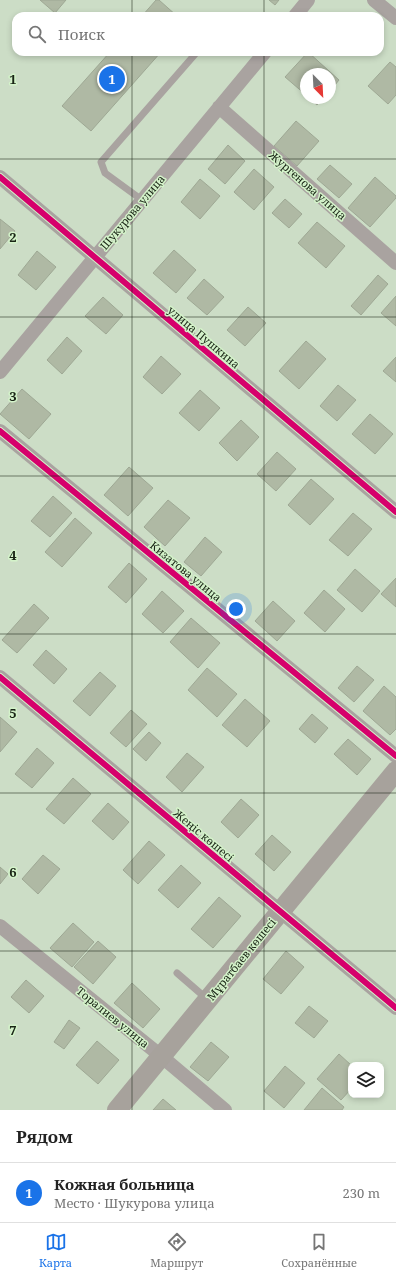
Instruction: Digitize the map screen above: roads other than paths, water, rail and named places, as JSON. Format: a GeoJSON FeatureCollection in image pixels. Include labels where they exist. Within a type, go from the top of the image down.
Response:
{"type":"FeatureCollection","features":[{"type":"Feature","properties":{"kind":"street"},"geometry":{"type":"LineString","coordinates":[[298,12],[308,0]]}},
{"type":"Feature","properties":{"kind":"street"},"geometry":{"type":"LineString","coordinates":[[374,0],[396,18]]}},
{"type":"Feature","properties":{"kind":"street","name":"Шукурова улица"},"geometry":{"type":"LineString","coordinates":[[0,372],[262,56]]}},
{"type":"Feature","properties":{"kind":"street","name":"Жургенова улица"},"geometry":{"type":"LineString","coordinates":[[219,107],[396,263]]}},
{"type":"Feature","properties":{"kind":"street","name":"улица Пушкина"},"geometry":{"type":"LineString","coordinates":[[0,177],[396,512]]}},
{"type":"Feature","properties":{"kind":"street","name":"Кизатова улица"},"geometry":{"type":"LineString","coordinates":[[0,431],[396,756]]}},
{"type":"Feature","properties":{"kind":"street","name":"Жеңіс көшесі"},"geometry":{"type":"LineString","coordinates":[[0,677],[396,1008]]}},
{"type":"Feature","properties":{"kind":"street","name":"Мұратбаев көшесі"},"geometry":{"type":"LineString","coordinates":[[117,1110],[396,771]]}},
{"type":"Feature","properties":{"kind":"street","name":"Торалиев улица"},"geometry":{"type":"LineString","coordinates":[[0,926],[161,1056],[225,1110]]}},
{"type":"Feature","properties":{"kind":"lane"},"geometry":{"type":"LineString","coordinates":[[142,200],[105,172],[101,162],[193,56]]}},
{"type":"Feature","properties":{"kind":"lane"},"geometry":{"type":"LineString","coordinates":[[177,973],[207,999]]}},
{"type":"Feature","properties":{"kind":"place","name":"Кожная больница"},"geometry":{"type":"Point","coordinates":[112,79]}}]}
